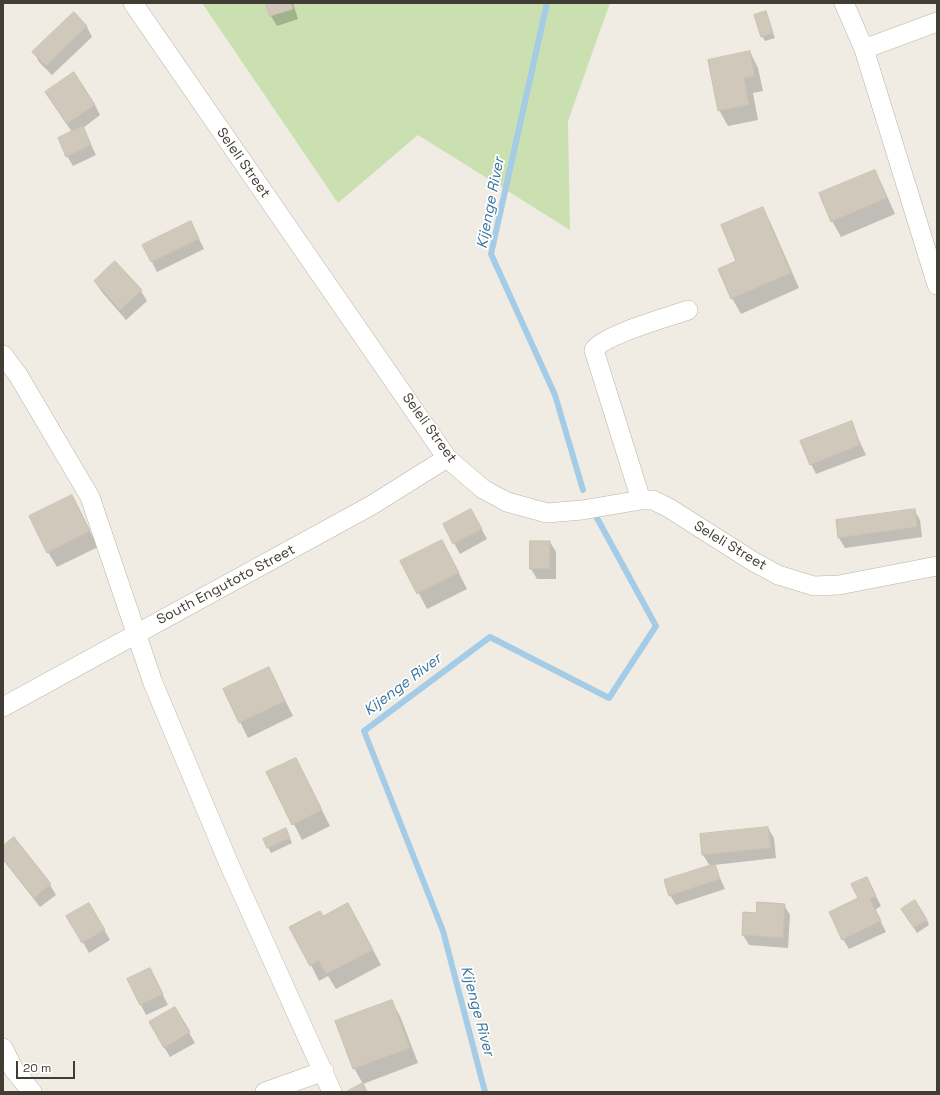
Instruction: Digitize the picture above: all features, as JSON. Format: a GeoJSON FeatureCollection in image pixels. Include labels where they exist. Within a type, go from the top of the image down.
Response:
{"type":"FeatureCollection","features":[{"type":"Feature","properties":{"kind":"street","name":"Seleli Street"},"geometry":{"type":"LineString","coordinates":[[132,3],[447,458],[482,489],[507,502],[547,513],[582,510],[641,500],[653,500],[669,508],[754,562],[778,575],[814,586],[839,585],[937,566]]}},
{"type":"Feature","properties":{"kind":"street"},"geometry":{"type":"LineString","coordinates":[[844,3],[864,49],[937,285]]}},
{"type":"Feature","properties":{"kind":"street"},"geometry":{"type":"LineString","coordinates":[[864,49],[937,22]]}},
{"type":"Feature","properties":{"kind":"street"},"geometry":{"type":"LineString","coordinates":[[641,500],[594,350],[600,344],[618,334],[688,310]]}},
{"type":"Feature","properties":{"kind":"street"},"geometry":{"type":"LineString","coordinates":[[3,355],[18,375],[90,497],[153,683],[229,864],[324,1071],[332,1092]]}},
{"type":"Feature","properties":{"kind":"street","name":"South Engutoto Street"},"geometry":{"type":"LineString","coordinates":[[3,708],[372,505],[447,458]]}},
{"type":"Feature","properties":{"kind":"street"},"geometry":{"type":"LineString","coordinates":[[3,1048],[14,1070],[32,1092]]}},
{"type":"Feature","properties":{"kind":"street"},"geometry":{"type":"LineString","coordinates":[[265,1092],[324,1071]]}},
{"type":"Feature","properties":{"kind":"green space"},"geometry":{"type":"Polygon","coordinates":[[[202,3],[610,3],[568,121],[570,230],[418,135],[338,203],[202,3]]]}},
{"type":"Feature","properties":{"kind":"building"},"geometry":{"type":"Polygon","coordinates":[[[266,3],[291,3],[293,9],[270,16],[266,3]]]}},
{"type":"Feature","properties":{"kind":"building"},"geometry":{"type":"Polygon","coordinates":[[[766,11],[773,33],[761,37],[754,15],[766,11]]]}},
{"type":"Feature","properties":{"kind":"building"},"geometry":{"type":"Polygon","coordinates":[[[74,12],[87,26],[46,66],[32,52],[74,12]]]}},
{"type":"Feature","properties":{"kind":"building"},"geometry":{"type":"Polygon","coordinates":[[[750,51],[755,76],[744,78],[749,105],[718,111],[708,60],[750,51]]]}},
{"type":"Feature","properties":{"kind":"building"},"geometry":{"type":"Polygon","coordinates":[[[74,72],[95,105],[67,124],[45,92],[74,72]]]}},
{"type":"Feature","properties":{"kind":"building"},"geometry":{"type":"Polygon","coordinates":[[[83,126],[91,145],[66,157],[58,138],[83,126]]]}},
{"type":"Feature","properties":{"kind":"building"},"geometry":{"type":"Polygon","coordinates":[[[875,170],[887,198],[831,222],[819,193],[875,170]]]}},
{"type":"Feature","properties":{"kind":"building"},"geometry":{"type":"Polygon","coordinates":[[[763,207],[791,273],[731,299],[718,269],[736,261],[721,225],[763,207]]]}},
{"type":"Feature","properties":{"kind":"building"},"geometry":{"type":"Polygon","coordinates":[[[191,221],[199,239],[151,262],[142,245],[191,221]]]}},
{"type":"Feature","properties":{"kind":"building"},"geometry":{"type":"Polygon","coordinates":[[[115,261],[142,290],[120,310],[94,281],[115,261]]]}},
{"type":"Feature","properties":{"kind":"building"},"geometry":{"type":"Polygon","coordinates":[[[852,421],[860,445],[810,465],[800,441],[852,421]]]}},
{"type":"Feature","properties":{"kind":"building"},"geometry":{"type":"Polygon","coordinates":[[[72,495],[90,531],[47,553],[29,516],[72,495]]]}},
{"type":"Feature","properties":{"kind":"building"},"geometry":{"type":"Polygon","coordinates":[[[471,509],[482,529],[453,544],[443,524],[471,509]]]}},
{"type":"Feature","properties":{"kind":"building"},"geometry":{"type":"Polygon","coordinates":[[[915,509],[917,527],[838,538],[836,520],[915,509]]]}},
{"type":"Feature","properties":{"kind":"building"},"geometry":{"type":"Polygon","coordinates":[[[442,540],[459,573],[417,594],[400,561],[442,540]]]}},
{"type":"Feature","properties":{"kind":"building"},"geometry":{"type":"Polygon","coordinates":[[[530,541],[550,541],[550,569],[530,569],[530,541]]]}},
{"type":"Feature","properties":{"kind":"building"},"geometry":{"type":"Polygon","coordinates":[[[269,667],[285,701],[239,723],[223,689],[269,667]]]}},
{"type":"Feature","properties":{"kind":"building"},"geometry":{"type":"Polygon","coordinates":[[[296,758],[322,810],[292,825],[266,772],[296,758]]]}},
{"type":"Feature","properties":{"kind":"building"},"geometry":{"type":"Polygon","coordinates":[[[768,827],[771,848],[702,855],[700,834],[768,827]]]}},
{"type":"Feature","properties":{"kind":"building"},"geometry":{"type":"Polygon","coordinates":[[[286,828],[290,838],[267,848],[263,839],[286,828]]]}},
{"type":"Feature","properties":{"kind":"building"},"geometry":{"type":"Polygon","coordinates":[[[14,837],[51,884],[34,898],[3,859],[3,846],[14,837]]]}},
{"type":"Feature","properties":{"kind":"building"},"geometry":{"type":"Polygon","coordinates":[[[715,864],[720,879],[669,896],[664,880],[715,864]]]}},
{"type":"Feature","properties":{"kind":"building"},"geometry":{"type":"Polygon","coordinates":[[[867,877],[876,896],[870,899],[881,921],[842,940],[829,912],[858,898],[851,884],[867,877]]]}},
{"type":"Feature","properties":{"kind":"building"},"geometry":{"type":"Polygon","coordinates":[[[915,900],[927,920],[914,928],[901,909],[915,900]]]}},
{"type":"Feature","properties":{"kind":"building"},"geometry":{"type":"Polygon","coordinates":[[[757,902],[785,904],[783,938],[742,935],[743,912],[756,913],[757,902]]]}},
{"type":"Feature","properties":{"kind":"building"},"geometry":{"type":"Polygon","coordinates":[[[89,903],[105,930],[82,943],[66,916],[89,903]]]}},
{"type":"Feature","properties":{"kind":"building"},"geometry":{"type":"Polygon","coordinates":[[[348,903],[373,950],[326,974],[319,961],[310,966],[289,927],[320,911],[323,916],[348,903]]]}},
{"type":"Feature","properties":{"kind":"building"},"geometry":{"type":"Polygon","coordinates":[[[150,968],[163,994],[140,1005],[127,979],[150,968]]]}},
{"type":"Feature","properties":{"kind":"building"},"geometry":{"type":"Polygon","coordinates":[[[392,1000],[410,1048],[353,1069],[335,1021],[392,1000]]]}},
{"type":"Feature","properties":{"kind":"building"},"geometry":{"type":"Polygon","coordinates":[[[175,1007],[190,1032],[164,1048],[149,1022],[175,1007]]]}},
{"type":"Feature","properties":{"kind":"building"},"geometry":{"type":"Polygon","coordinates":[[[363,1083],[367,1092],[348,1091],[363,1083]]]}},
{"type":"Feature","properties":{"kind":"waterway","name":"Kijenge River"},"geometry":{"type":"LineString","coordinates":[[547,3],[491,254],[555,395],[583,490]]}},
{"type":"Feature","properties":{"kind":"waterway","name":"Kijenge River"},"geometry":{"type":"LineString","coordinates":[[485,1092],[443,931],[364,731],[490,637],[609,698],[656,626],[597,518]]}}]}
